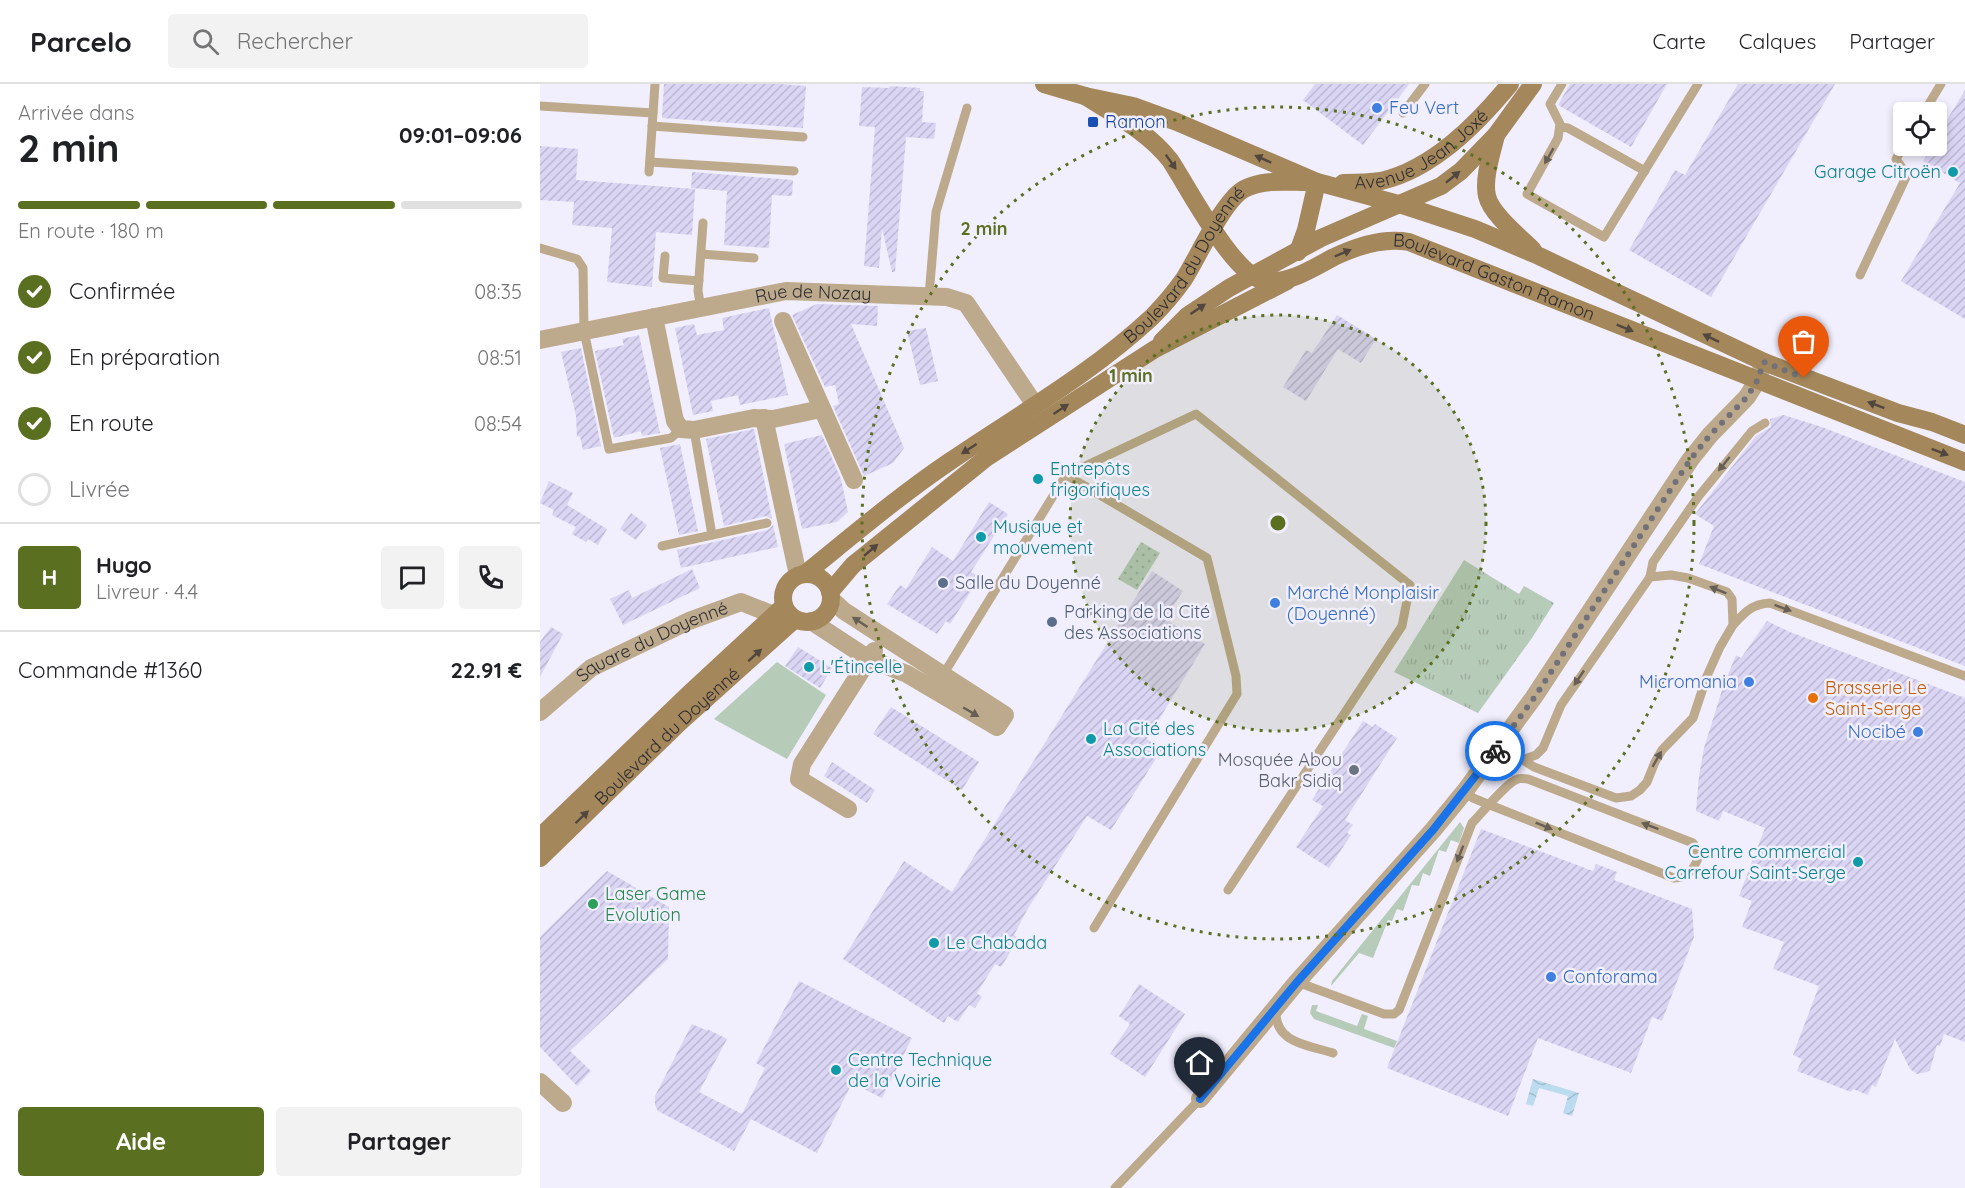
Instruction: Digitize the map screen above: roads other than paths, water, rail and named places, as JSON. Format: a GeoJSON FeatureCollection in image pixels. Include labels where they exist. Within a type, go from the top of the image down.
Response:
{"type":"FeatureCollection","features":[{"type":"Feature","properties":{"kind":"main road","name":"Boulevard Gaston Ramon"},"geometry":{"type":"LineString","coordinates":[[1044,84],[1085,96],[1133,106],[1177,122],[1317,182],[1394,208],[1475,229],[1539,256],[1764,362],[1898,413],[1932,422],[1965,435]]}},
{"type":"Feature","properties":{"kind":"main road","name":"Avenue Jean Joxé"},"geometry":{"type":"LineString","coordinates":[[1317,182],[1374,182],[1408,171],[1450,144],[1498,99],[1510,84]]}},
{"type":"Feature","properties":{"kind":"main road","name":"Avenue Jean Joxé"},"geometry":{"type":"LineString","coordinates":[[1394,208],[1442,186],[1461,171],[1496,135],[1533,84]]}},
{"type":"Feature","properties":{"kind":"main road","name":"Boulevard Gaston Ramon"},"geometry":{"type":"LineString","coordinates":[[1085,96],[1129,122],[1160,148],[1233,257],[1252,276],[1265,280],[1291,279],[1345,252],[1365,245],[1386,241],[1409,242],[1965,462]]}},
{"type":"Feature","properties":{"kind":"main road"},"geometry":{"type":"LineString","coordinates":[[1496,135],[1487,180],[1487,195],[1495,211],[1539,256]]}},
{"type":"Feature","properties":{"kind":"main road","name":"Boulevard du Doyenné"},"geometry":{"type":"LineString","coordinates":[[791,615],[783,591],[786,584],[947,463],[1075,380],[1153,316],[1171,297],[1238,193],[1251,186],[1272,181],[1317,182]]}},
{"type":"Feature","properties":{"kind":"main road"},"geometry":{"type":"LineString","coordinates":[[1298,252],[1306,231],[1317,182]]}},
{"type":"Feature","properties":{"kind":"main road","name":"Boulevard du Doyenné"},"geometry":{"type":"LineString","coordinates":[[1155,349],[1187,316],[1229,288],[1338,230],[1394,208]]}},
{"type":"Feature","properties":{"kind":"main road","name":"Boulevard du Doyenné"},"geometry":{"type":"LineString","coordinates":[[540,837],[791,615],[825,614],[831,595],[854,565],[986,458],[1155,349],[1291,279]]}},
{"type":"Feature","properties":{"kind":"main road","name":"Boulevard du Doyenné"},"geometry":{"type":"LineString","coordinates":[[986,458],[1003,437],[1036,414],[1035,405]]}},
{"type":"Feature","properties":{"kind":"main road"},"geometry":{"type":"LineString","coordinates":[[802,574],[819,577],[828,585],[831,595]]}},
{"type":"Feature","properties":{"kind":"main road","name":"Boulevard du Doyenné"},"geometry":{"type":"LineString","coordinates":[[540,858],[791,615]]}},
{"type":"Feature","properties":{"kind":"street","name":"Rue de Nozay"},"geometry":{"type":"LineString","coordinates":[[540,340],[786,291],[947,297],[966,303],[1035,405]]}},
{"type":"Feature","properties":{"kind":"street"},"geometry":{"type":"LineString","coordinates":[[654,317],[675,421],[687,430],[754,418],[773,419],[821,410]]}},
{"type":"Feature","properties":{"kind":"street"},"geometry":{"type":"LineString","coordinates":[[783,321],[854,480]]}},
{"type":"Feature","properties":{"kind":"street"},"geometry":{"type":"LineString","coordinates":[[1200,1099],[1297,982],[1465,791],[1534,698],[1690,460],[1710,435],[1747,397],[1757,381],[1764,362]]}},
{"type":"Feature","properties":{"kind":"street"},"geometry":{"type":"LineString","coordinates":[[764,418],[802,574]]}},
{"type":"Feature","properties":{"kind":"street"},"geometry":{"type":"LineString","coordinates":[[831,595],[844,611],[884,637],[938,682]]}},
{"type":"Feature","properties":{"kind":"street","name":"Square du Doyenné"},"geometry":{"type":"LineString","coordinates":[[540,712],[591,668],[689,621],[741,602],[791,615],[868,659],[907,674],[938,682]]}},
{"type":"Feature","properties":{"kind":"street"},"geometry":{"type":"LineString","coordinates":[[848,809],[799,779],[802,764],[884,637]]}},
{"type":"Feature","properties":{"kind":"street"},"geometry":{"type":"LineString","coordinates":[[540,1083],[563,1103]]}},
{"type":"Feature","properties":{"kind":"lane"},"geometry":{"type":"LineString","coordinates":[[655,84],[649,167],[794,171]]}},
{"type":"Feature","properties":{"kind":"lane"},"geometry":{"type":"LineString","coordinates":[[1403,113],[1425,84]]}},
{"type":"Feature","properties":{"kind":"lane"},"geometry":{"type":"LineString","coordinates":[[1562,84],[1550,104],[1558,116],[1560,127],[1556,143],[1527,194],[1604,237],[1698,84]]}},
{"type":"Feature","properties":{"kind":"lane"},"geometry":{"type":"LineString","coordinates":[[1930,102],[1941,84]]}},
{"type":"Feature","properties":{"kind":"lane"},"geometry":{"type":"LineString","coordinates":[[540,106],[653,113]]}},
{"type":"Feature","properties":{"kind":"lane"},"geometry":{"type":"LineString","coordinates":[[929,296],[936,212],[967,108]]}},
{"type":"Feature","properties":{"kind":"lane"},"geometry":{"type":"LineString","coordinates":[[652,126],[803,137]]}},
{"type":"Feature","properties":{"kind":"lane"},"geometry":{"type":"LineString","coordinates":[[1560,127],[1568,128],[1645,171]]}},
{"type":"Feature","properties":{"kind":"lane"},"geometry":{"type":"LineString","coordinates":[[1860,275],[1906,175],[1896,159],[1898,156]]}},
{"type":"Feature","properties":{"kind":"lane"},"geometry":{"type":"LineString","coordinates":[[701,308],[698,291],[704,224]]}},
{"type":"Feature","properties":{"kind":"lane"},"geometry":{"type":"LineString","coordinates":[[540,248],[577,260],[583,268],[584,331],[609,449],[670,438],[687,430],[712,535]]}},
{"type":"Feature","properties":{"kind":"lane"},"geometry":{"type":"LineString","coordinates":[[701,254],[754,258]]}},
{"type":"Feature","properties":{"kind":"lane"},"geometry":{"type":"LineString","coordinates":[[665,256],[663,278],[699,281]]}},
{"type":"Feature","properties":{"kind":"lane"},"geometry":{"type":"LineString","coordinates":[[938,682],[1066,475],[1196,414],[1410,585],[1402,626],[1228,890]]}},
{"type":"Feature","properties":{"kind":"lane"},"geometry":{"type":"LineString","coordinates":[[1522,760],[1536,755],[1543,748],[1561,705],[1650,577],[1653,562],[1698,497],[1752,430],[1765,423]]}},
{"type":"Feature","properties":{"kind":"lane"},"geometry":{"type":"LineString","coordinates":[[1066,475],[1207,558],[1236,676],[1237,694],[1094,928]]}},
{"type":"Feature","properties":{"kind":"lane"},"geometry":{"type":"LineString","coordinates":[[662,546],[767,523]]}},
{"type":"Feature","properties":{"kind":"lane"},"geometry":{"type":"LineString","coordinates":[[1650,577],[1671,575],[1688,578],[1727,592],[1732,599],[1733,624]]}},
{"type":"Feature","properties":{"kind":"lane"},"geometry":{"type":"LineString","coordinates":[[1500,744],[1534,768],[1616,798],[1631,796],[1647,782],[1662,750],[1693,718],[1707,676],[1733,624],[1757,604],[1770,603],[1965,676]]}},
{"type":"Feature","properties":{"kind":"lane"},"geometry":{"type":"LineString","coordinates":[[1297,982],[1384,1014],[1394,1014],[1399,1010],[1472,823],[1490,805],[1511,782],[1519,778],[1528,779],[1693,843],[1699,856],[1690,873],[1683,878],[1674,878],[1490,805],[1473,798],[1465,791]]}},
{"type":"Feature","properties":{"kind":"lane"},"geometry":{"type":"LineString","coordinates":[[1276,1007],[1275,1021],[1282,1034],[1292,1040],[1334,1053]]}},
{"type":"Feature","properties":{"kind":"lane"},"geometry":{"type":"LineString","coordinates":[[1114,1188],[1200,1099]]}},
{"type":"Feature","properties":{"kind":"water"},"geometry":{"type":"Polygon","coordinates":[[[1533,1079],[1579,1093],[1572,1116],[1563,1113],[1568,1096],[1539,1088],[1533,1106],[1526,1104],[1533,1079]]]}},
{"type":"Feature","properties":{"kind":"place","name":"Feu Vert"},"geometry":{"type":"Point","coordinates":[1377,108]}},
{"type":"Feature","properties":{"kind":"place","name":"Ramon"},"geometry":{"type":"Point","coordinates":[1093,122]}},
{"type":"Feature","properties":{"kind":"place","name":"Garage Citroën"},"geometry":{"type":"Point","coordinates":[1953,172]}},
{"type":"Feature","properties":{"kind":"place","name":"Entrepôts frigorifiques"},"geometry":{"type":"Point","coordinates":[1038,479]}},
{"type":"Feature","properties":{"kind":"place","name":"Musique et mouvement"},"geometry":{"type":"Point","coordinates":[981,537]}},
{"type":"Feature","properties":{"kind":"place","name":"Salle du Doyenné"},"geometry":{"type":"Point","coordinates":[943,583]}},
{"type":"Feature","properties":{"kind":"place","name":"Marché Monplaisir (Doyenné)"},"geometry":{"type":"Point","coordinates":[1275,603]}},
{"type":"Feature","properties":{"kind":"place","name":"Parking de la Cité des Associations"},"geometry":{"type":"Point","coordinates":[1052,622]}},
{"type":"Feature","properties":{"kind":"place","name":"L'Étincelle"},"geometry":{"type":"Point","coordinates":[809,667]}},
{"type":"Feature","properties":{"kind":"place","name":"Micromania"},"geometry":{"type":"Point","coordinates":[1749,682]}},
{"type":"Feature","properties":{"kind":"place","name":"Brasserie Le Saint-Serge"},"geometry":{"type":"Point","coordinates":[1813,698]}},
{"type":"Feature","properties":{"kind":"place","name":"Nocibé"},"geometry":{"type":"Point","coordinates":[1918,732]}},
{"type":"Feature","properties":{"kind":"place","name":"La Cité des Associations"},"geometry":{"type":"Point","coordinates":[1091,739]}},
{"type":"Feature","properties":{"kind":"place","name":"Mosquée Abou Bakr Sidiq"},"geometry":{"type":"Point","coordinates":[1354,770]}},
{"type":"Feature","properties":{"kind":"place","name":"Centre commercial Carrefour Saint-Serge"},"geometry":{"type":"Point","coordinates":[1858,862]}},
{"type":"Feature","properties":{"kind":"place","name":"Laser Game Evolution"},"geometry":{"type":"Point","coordinates":[593,904]}},
{"type":"Feature","properties":{"kind":"place","name":"Le Chabada"},"geometry":{"type":"Point","coordinates":[934,943]}},
{"type":"Feature","properties":{"kind":"place","name":"Conforama"},"geometry":{"type":"Point","coordinates":[1551,977]}},
{"type":"Feature","properties":{"kind":"place","name":"Centre Technique de la Voirie"},"geometry":{"type":"Point","coordinates":[836,1070]}}]}
